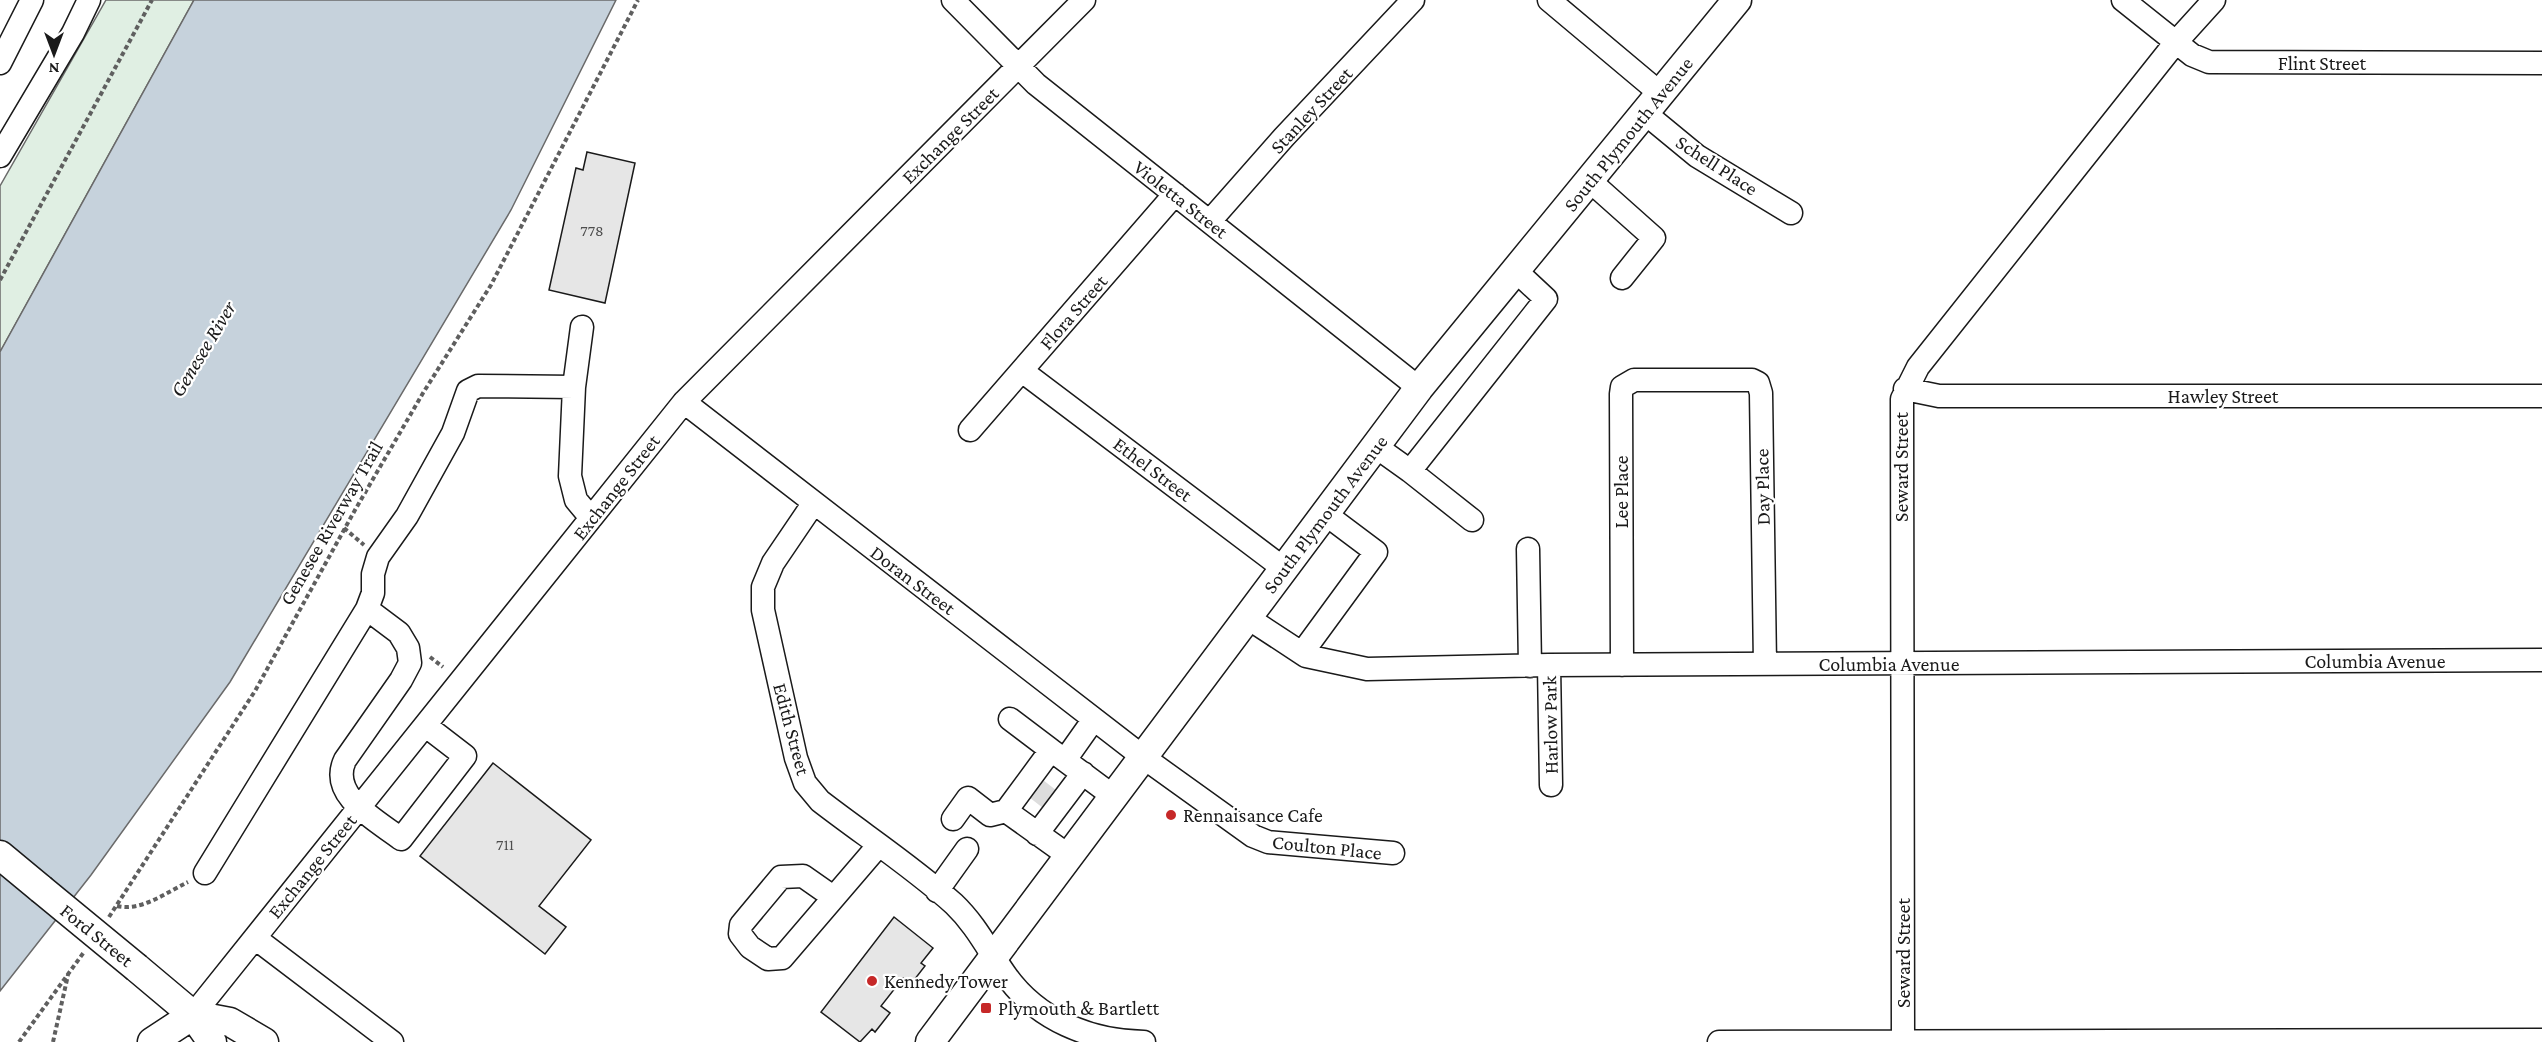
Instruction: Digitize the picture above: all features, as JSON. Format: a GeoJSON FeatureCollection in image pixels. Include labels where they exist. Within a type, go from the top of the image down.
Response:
{"type":"FeatureCollection","features":[{"type":"Feature","properties":{"kind":"main road","name":"South Plymouth Avenue"},"geometry":{"type":"LineString","coordinates":[[930,1042],[1419,388],[1737,0]]}},
{"type":"Feature","properties":{"kind":"main road","name":"Ford Street"},"geometry":{"type":"LineString","coordinates":[[0,855],[194,1015],[212,1042]]}},
{"type":"Feature","properties":{"kind":"main road","name":"Ford Street"},"geometry":{"type":"LineString","coordinates":[[194,1015],[230,1022],[264,1042]]}},
{"type":"Feature","properties":{"kind":"main road"},"geometry":{"type":"LineString","coordinates":[[152,1042],[194,1015]]}},
{"type":"Feature","properties":{"kind":"main road"},"geometry":{"type":"LineString","coordinates":[[185,1042],[194,1015]]}},
{"type":"Feature","properties":{"kind":"street"},"geometry":{"type":"LineString","coordinates":[[0,63],[32,0]]}},
{"type":"Feature","properties":{"kind":"street"},"geometry":{"type":"LineString","coordinates":[[3,145],[74,33],[89,0]]}},
{"type":"Feature","properties":{"kind":"street","name":"Violetta Street"},"geometry":{"type":"LineString","coordinates":[[953,0],[1018,67],[1419,388]]}},
{"type":"Feature","properties":{"kind":"street","name":"Exchange Street"},"geometry":{"type":"LineString","coordinates":[[194,1015],[684,402],[1084,0]]}},
{"type":"Feature","properties":{"kind":"street","name":"Stanley Street"},"geometry":{"type":"LineString","coordinates":[[1210,221],[1284,137],[1413,0]]}},
{"type":"Feature","properties":{"kind":"street","name":"Schell Place"},"geometry":{"type":"LineString","coordinates":[[1549,0],[1653,104],[1697,156],[1791,213]]}},
{"type":"Feature","properties":{"kind":"street","name":"Flint Street"},"geometry":{"type":"LineString","coordinates":[[2123,0],[2202,60],[2218,63],[2542,63]]}},
{"type":"Feature","properties":{"kind":"street","name":"Seward Street"},"geometry":{"type":"LineString","coordinates":[[1903,1042],[1900,419],[1905,389],[1918,367],[2176,42],[2214,0]]}},
{"type":"Feature","properties":{"kind":"street"},"geometry":{"type":"LineString","coordinates":[[1590,182],[1653,238],[1622,278]]}},
{"type":"Feature","properties":{"kind":"street","name":"Flora Street"},"geometry":{"type":"LineString","coordinates":[[970,430],[1175,194]]}},
{"type":"Feature","properties":{"kind":"street"},"geometry":{"type":"LineString","coordinates":[[1410,471],[1546,299],[1516,271]]}},
{"type":"Feature","properties":{"kind":"street"},"geometry":{"type":"LineString","coordinates":[[582,327],[574,387],[571,484],[576,500],[591,518]]}},
{"type":"Feature","properties":{"kind":"street","name":"Ethel Street"},"geometry":{"type":"LineString","coordinates":[[1022,370],[1283,568]]}},
{"type":"Feature","properties":{"kind":"street","name":"Day Place"},"geometry":{"type":"LineString","coordinates":[[1687,379],[1752,380],[1758,383],[1761,393],[1765,664]]}},
{"type":"Feature","properties":{"kind":"street","name":"Lee Place"},"geometry":{"type":"LineString","coordinates":[[1622,665],[1622,387],[1634,380],[1687,379]]}},
{"type":"Feature","properties":{"kind":"street"},"geometry":{"type":"LineString","coordinates":[[205,873],[367,609],[373,593],[373,574],[378,557],[407,516],[453,434],[468,391],[478,386],[574,387]]}},
{"type":"Feature","properties":{"kind":"street","name":"Hawley Street"},"geometry":{"type":"LineString","coordinates":[[1905,389],[1939,396],[2542,396]]}},
{"type":"Feature","properties":{"kind":"street","name":"Doran Street"},"geometry":{"type":"LineString","coordinates":[[684,402],[1143,757]]}},
{"type":"Feature","properties":{"kind":"street"},"geometry":{"type":"LineString","coordinates":[[1375,446],[1472,520]]}},
{"type":"Feature","properties":{"kind":"street","name":"Edith Street"},"geometry":{"type":"LineString","coordinates":[[813,504],[773,563],[763,587],[763,610],[796,758],[805,783],[820,801],[937,891],[967,917],[1015,986],[1061,1022],[1096,1037],[1143,1042]]}},
{"type":"Feature","properties":{"kind":"street"},"geometry":{"type":"LineString","coordinates":[[1302,653],[1376,552],[1324,513]]}},
{"type":"Feature","properties":{"kind":"street","name":"Harlow Park"},"geometry":{"type":"LineString","coordinates":[[1528,549],[1551,785]]}},
{"type":"Feature","properties":{"kind":"street"},"geometry":{"type":"LineString","coordinates":[[367,609],[399,633],[408,648],[410,663],[342,767],[342,783],[345,792],[360,807],[401,839],[465,756],[426,726]]}},
{"type":"Feature","properties":{"kind":"street","name":"Columbia Avenue"},"geometry":{"type":"LineString","coordinates":[[1248,618],[1302,653],[1367,669],[1622,665],[2542,660]]}},
{"type":"Feature","properties":{"kind":"street"},"geometry":{"type":"LineString","coordinates":[[1010,719],[1113,796]]}},
{"type":"Feature","properties":{"kind":"street"},"geometry":{"type":"LineString","coordinates":[[1037,834],[1043,794],[1094,719]]}},
{"type":"Feature","properties":{"kind":"street","name":"Coulton Place"},"geometry":{"type":"LineString","coordinates":[[1143,757],[1260,840],[1393,854]]}},
{"type":"Feature","properties":{"kind":"street"},"geometry":{"type":"LineString","coordinates":[[953,819],[968,798],[990,815],[1006,811],[1043,794],[1066,761]]}},
{"type":"Feature","properties":{"kind":"street"},"geometry":{"type":"LineString","coordinates":[[1006,811],[1069,856]]}},
{"type":"Feature","properties":{"kind":"street"},"geometry":{"type":"LineString","coordinates":[[833,897],[878,846]]}},
{"type":"Feature","properties":{"kind":"street"},"geometry":{"type":"LineString","coordinates":[[937,891],[967,849]]}},
{"type":"Feature","properties":{"kind":"street"},"geometry":{"type":"LineString","coordinates":[[255,938],[392,1042]]}},
{"type":"Feature","properties":{"kind":"street"},"geometry":{"type":"LineString","coordinates":[[1719,1042],[2542,1040]]}},
{"type":"Feature","properties":{"kind":"path"},"geometry":{"type":"LineString","coordinates":[[0,280],[152,0]]}},
{"type":"Feature","properties":{"kind":"path","name":"Genesee Riverway Trail"},"geometry":{"type":"LineString","coordinates":[[103,925],[255,691],[423,393],[491,285],[638,0]]}},
{"type":"Feature","properties":{"kind":"path"},"geometry":{"type":"LineString","coordinates":[[117,906],[126,908],[138,906],[205,873]]}},
{"type":"Feature","properties":{"kind":"path"},"geometry":{"type":"LineString","coordinates":[[19,1042],[89,945]]}},
{"type":"Feature","properties":{"kind":"path"},"geometry":{"type":"LineString","coordinates":[[53,1042],[69,974]]}},
{"type":"Feature","properties":{"kind":"green space"},"geometry":{"type":"Polygon","coordinates":[[[106,0],[194,0],[0,352],[0,186],[106,0]]]}},
{"type":"Feature","properties":{"kind":"water","name":"Genesee River"},"geometry":{"type":"Polygon","coordinates":[[[194,0],[616,0],[511,210],[230,682],[91,875],[0,991],[0,352],[194,0]]]}},
{"type":"Feature","properties":{"kind":"building"},"geometry":{"type":"Polygon","coordinates":[[[587,152],[635,163],[605,303],[549,290],[576,168],[583,170],[587,152]]]}},
{"type":"Feature","properties":{"kind":"building"},"geometry":{"type":"Polygon","coordinates":[[[493,763],[591,840],[539,906],[566,927],[545,954],[420,856],[493,763]]]}},
{"type":"Feature","properties":{"kind":"building","name":"Kennedy Tower"},"geometry":{"type":"Polygon","coordinates":[[[894,917],[933,948],[921,963],[925,966],[911,984],[903,978],[881,1006],[890,1013],[875,1032],[872,1029],[860,1042],[821,1012],[894,917]]]}},
{"type":"Feature","properties":{"kind":"tunnel"},"geometry":{"type":"LineString","coordinates":[[1034,787],[1052,801]]}},
{"type":"Feature","properties":{"kind":"place","name":"Rennaisance Cafe"},"geometry":{"type":"Point","coordinates":[1171,815]}},
{"type":"Feature","properties":{"kind":"place","name":"Kennedy Tower"},"geometry":{"type":"Point","coordinates":[872,981]}},
{"type":"Feature","properties":{"kind":"place","name":"Plymouth & Bartlett"},"geometry":{"type":"Point","coordinates":[986,1008]}}]}
